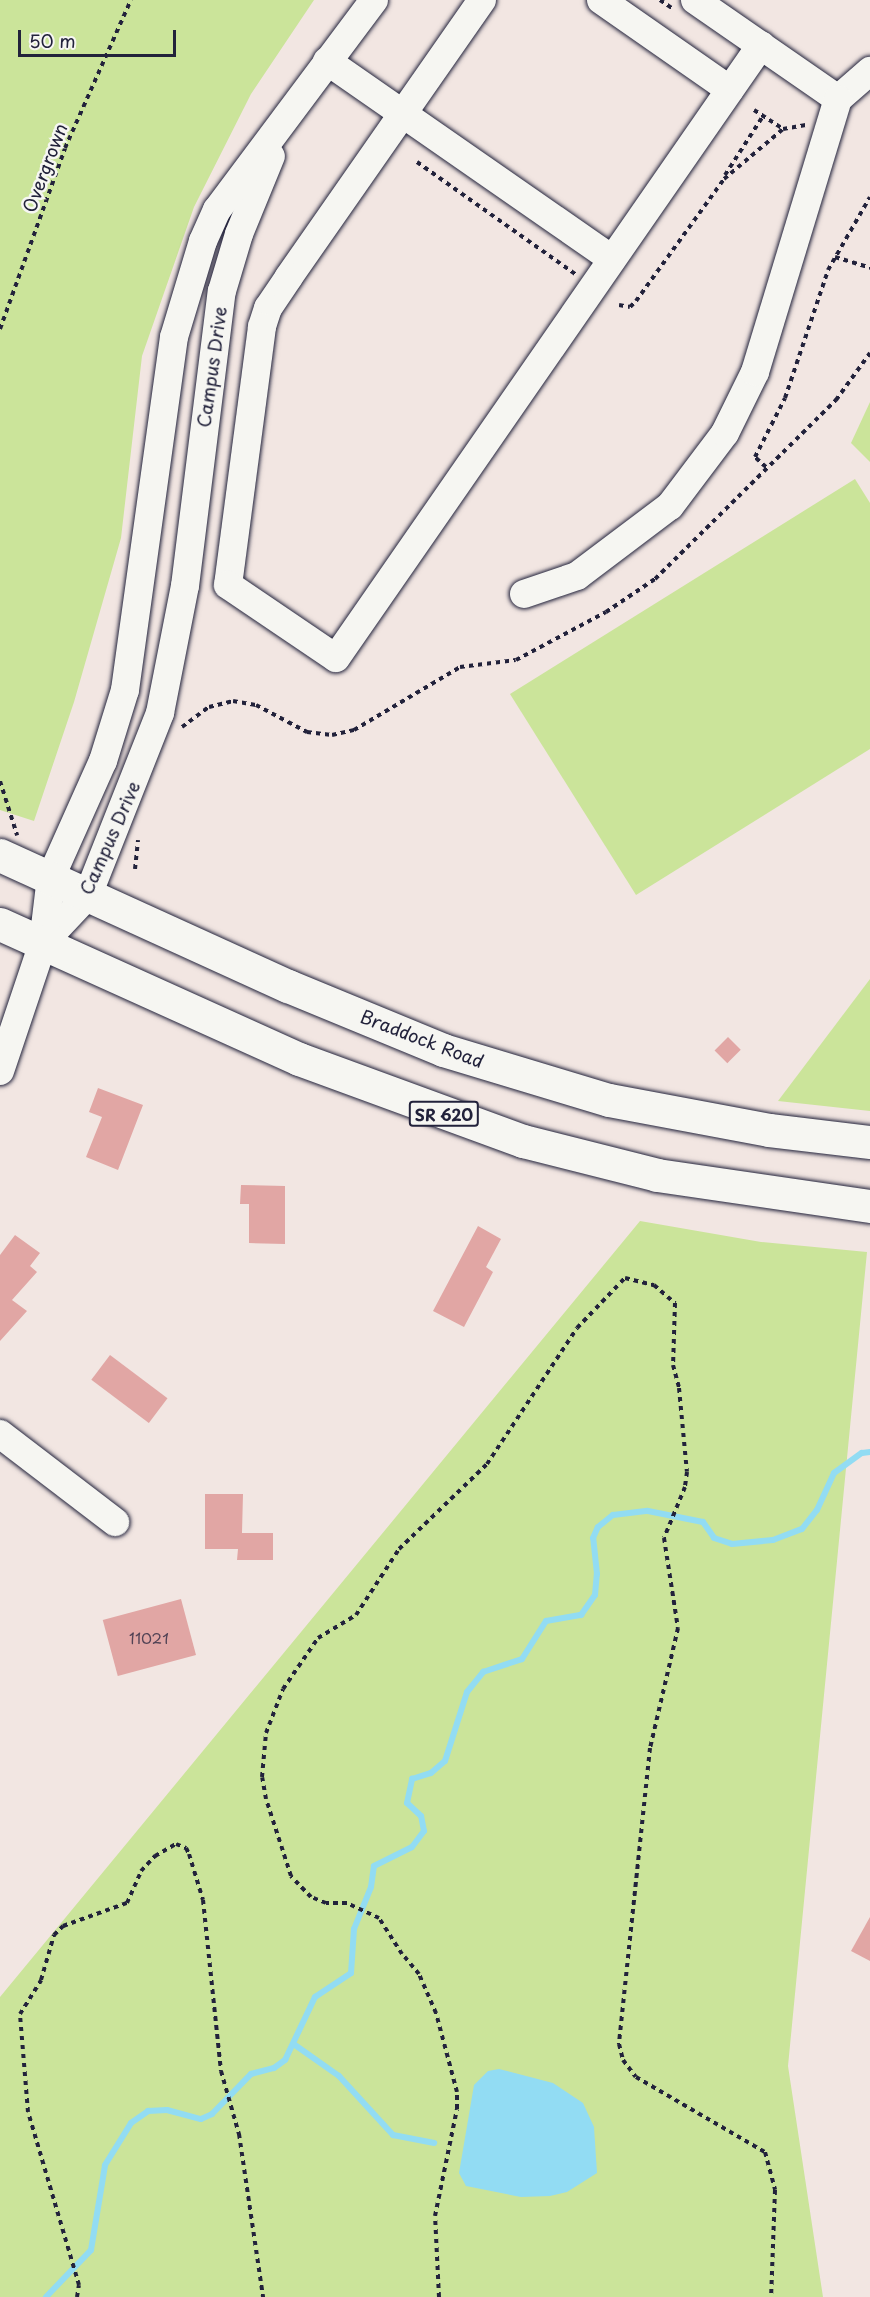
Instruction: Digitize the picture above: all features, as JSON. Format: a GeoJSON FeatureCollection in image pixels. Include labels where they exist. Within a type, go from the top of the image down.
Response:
{"type":"FeatureCollection","features":[{"type":"Feature","properties":{"kind":"main road","name":"Braddock Road"},"geometry":{"type":"LineString","coordinates":[[9,845],[51,877],[87,895],[288,986],[443,1050],[528,1077],[688,1116],[870,1142]]}},
{"type":"Feature","properties":{"kind":"main road","name":"SR 620"},"geometry":{"type":"LineString","coordinates":[[0,924],[299,1059],[523,1141],[657,1175],[870,1206]]}},
{"type":"Feature","properties":{"kind":"street","name":"Campus Drive"},"geometry":{"type":"LineString","coordinates":[[43,943],[51,877],[103,761],[125,690],[167,376],[187,289],[217,210],[374,0]]}},
{"type":"Feature","properties":{"kind":"street"},"geometry":{"type":"LineString","coordinates":[[482,0],[401,113],[268,308],[262,327],[228,585],[336,658],[761,45]]}},
{"type":"Feature","properties":{"kind":"street"},"geometry":{"type":"LineString","coordinates":[[601,0],[730,90]]}},
{"type":"Feature","properties":{"kind":"street"},"geometry":{"type":"LineString","coordinates":[[695,0],[838,99]]}},
{"type":"Feature","properties":{"kind":"street"},"geometry":{"type":"LineString","coordinates":[[327,61],[612,260]]}},
{"type":"Feature","properties":{"kind":"street"},"geometry":{"type":"LineString","coordinates":[[524,594],[578,576],[670,506],[725,433],[755,372],[838,99],[870,71]]}},
{"type":"Feature","properties":{"kind":"street","name":"Campus Drive"},"geometry":{"type":"LineString","coordinates":[[43,943],[87,895],[160,713],[185,586],[222,291],[239,234],[286,118]]}},
{"type":"Feature","properties":{"kind":"street"},"geometry":{"type":"LineString","coordinates":[[0,1071],[43,943]]}},
{"type":"Feature","properties":{"kind":"street"},"geometry":{"type":"LineString","coordinates":[[0,1434],[115,1522]]}},
{"type":"Feature","properties":{"kind":"path","name":"Overgrown"},"geometry":{"type":"LineString","coordinates":[[0,329],[65,148],[131,0]]}},
{"type":"Feature","properties":{"kind":"path"},"geometry":{"type":"LineString","coordinates":[[754,110],[783,129]]}},
{"type":"Feature","properties":{"kind":"path"},"geometry":{"type":"LineString","coordinates":[[619,306],[630,307],[636,301],[724,179],[763,116]]}},
{"type":"Feature","properties":{"kind":"path"},"geometry":{"type":"LineString","coordinates":[[724,179],[783,129],[797,125],[814,127]]}},
{"type":"Feature","properties":{"kind":"path"},"geometry":{"type":"LineString","coordinates":[[417,162],[583,279]]}},
{"type":"Feature","properties":{"kind":"path"},"geometry":{"type":"LineString","coordinates":[[766,467],[755,457],[785,398],[835,257],[870,196]]}},
{"type":"Feature","properties":{"kind":"path"},"geometry":{"type":"LineString","coordinates":[[835,257],[870,268]]}},
{"type":"Feature","properties":{"kind":"path"},"geometry":{"type":"LineString","coordinates":[[179,734],[184,724],[208,707],[233,701],[256,705],[307,732],[332,735],[354,730],[460,667],[516,660],[606,612],[655,579],[836,400],[870,353]]}},
{"type":"Feature","properties":{"kind":"path"},"geometry":{"type":"LineString","coordinates":[[0,782],[9,845]]}},
{"type":"Feature","properties":{"kind":"path"},"geometry":{"type":"LineString","coordinates":[[135,869],[138,831]]}},
{"type":"Feature","properties":{"kind":"path"},"geometry":{"type":"LineString","coordinates":[[439,2297],[435,2216],[452,2137],[457,2092],[426,1985],[384,1925],[372,1913],[352,1905],[326,1903],[310,1897],[291,1876],[262,1777],[271,1713],[318,1638],[356,1615],[399,1550],[488,1464],[577,1328],[625,1278],[654,1285],[675,1303],[673,1365],[679,1388],[687,1472],[685,1487],[666,1530],[678,1628],[650,1748],[619,2044],[623,2060],[636,2078],[765,2152],[775,2190],[771,2297]]}},
{"type":"Feature","properties":{"kind":"path"},"geometry":{"type":"LineString","coordinates":[[77,2297],[77,2278],[67,2250],[55,2195],[28,2112],[20,2014],[41,1980],[54,1935],[63,1926],[127,1903],[148,1864],[176,1844],[189,1854],[202,1900],[216,2004],[216,2041],[225,2083],[234,2109],[263,2297]]}},
{"type":"Feature","properties":{"kind":"green space"},"geometry":{"type":"Polygon","coordinates":[[[0,0],[314,0],[251,94],[194,207],[142,356],[121,538],[74,702],[34,821],[0,810],[0,0]]]}},
{"type":"Feature","properties":{"kind":"green space"},"geometry":{"type":"Polygon","coordinates":[[[870,402],[870,462],[851,443],[870,402]]]}},
{"type":"Feature","properties":{"kind":"green space"},"geometry":{"type":"Polygon","coordinates":[[[855,479],[870,503],[870,749],[636,895],[510,694],[855,479]]]}},
{"type":"Feature","properties":{"kind":"green space"},"geometry":{"type":"Polygon","coordinates":[[[870,979],[870,1111],[778,1101],[870,979]]]}},
{"type":"Feature","properties":{"kind":"green space"},"geometry":{"type":"Polygon","coordinates":[[[640,1221],[761,1242],[867,1252],[788,2066],[823,2297],[0,2297],[0,1997],[640,1221]]]}},
{"type":"Feature","properties":{"kind":"water"},"geometry":{"type":"Polygon","coordinates":[[[499,2069],[553,2083],[583,2103],[594,2127],[597,2173],[567,2192],[550,2196],[521,2197],[466,2186],[459,2173],[474,2085],[488,2071],[499,2069]]]}},
{"type":"Feature","properties":{"kind":"building"},"geometry":{"type":"Polygon","coordinates":[[[728,1037],[741,1050],[727,1063],[715,1050],[728,1037]]]}},
{"type":"Feature","properties":{"kind":"building"},"geometry":{"type":"Polygon","coordinates":[[[98,1088],[143,1105],[118,1170],[86,1157],[102,1117],[89,1112],[98,1088]]]}},
{"type":"Feature","properties":{"kind":"building"},"geometry":{"type":"Polygon","coordinates":[[[241,1185],[285,1186],[285,1244],[249,1243],[249,1204],[240,1204],[241,1185]]]}},
{"type":"Feature","properties":{"kind":"building"},"geometry":{"type":"Polygon","coordinates":[[[478,1226],[501,1239],[486,1267],[493,1272],[464,1327],[433,1311],[478,1226]]]}},
{"type":"Feature","properties":{"kind":"building"},"geometry":{"type":"Polygon","coordinates":[[[15,1235],[40,1253],[30,1266],[37,1272],[12,1300],[27,1311],[0,1341],[0,1255],[15,1235]]]}},
{"type":"Feature","properties":{"kind":"building"},"geometry":{"type":"Polygon","coordinates":[[[110,1355],[168,1398],[149,1423],[91,1380],[110,1355]]]}},
{"type":"Feature","properties":{"kind":"building"},"geometry":{"type":"Polygon","coordinates":[[[205,1494],[243,1494],[242,1533],[273,1533],[273,1560],[237,1560],[238,1549],[205,1549],[205,1494]]]}},
{"type":"Feature","properties":{"kind":"building"},"geometry":{"type":"Polygon","coordinates":[[[181,1599],[196,1655],[118,1676],[103,1620],[181,1599]]]}},
{"type":"Feature","properties":{"kind":"building"},"geometry":{"type":"Polygon","coordinates":[[[870,1917],[870,1961],[851,1951],[870,1917]]]}},
{"type":"Feature","properties":{"kind":"waterway"},"geometry":{"type":"LineString","coordinates":[[46,2297],[91,2250],[105,2165],[131,2123],[148,2111],[167,2110],[201,2119],[212,2114],[251,2074],[274,2068],[285,2060],[315,1997],[351,1973],[354,1929],[371,1887],[374,1866],[412,1847],[424,1831],[421,1816],[407,1803],[412,1779],[431,1773],[445,1761],[467,1692],[483,1672],[522,1659],[546,1621],[581,1615],[595,1595],[597,1574],[593,1538],[598,1527],[613,1515],[648,1511],[703,1522],[714,1538],[732,1544],[773,1540],[802,1529],[817,1510],[834,1473],[862,1453],[870,1452]]}},
{"type":"Feature","properties":{"kind":"waterway"},"geometry":{"type":"LineString","coordinates":[[295,2045],[339,2076],[393,2135],[434,2143]]}}]}
